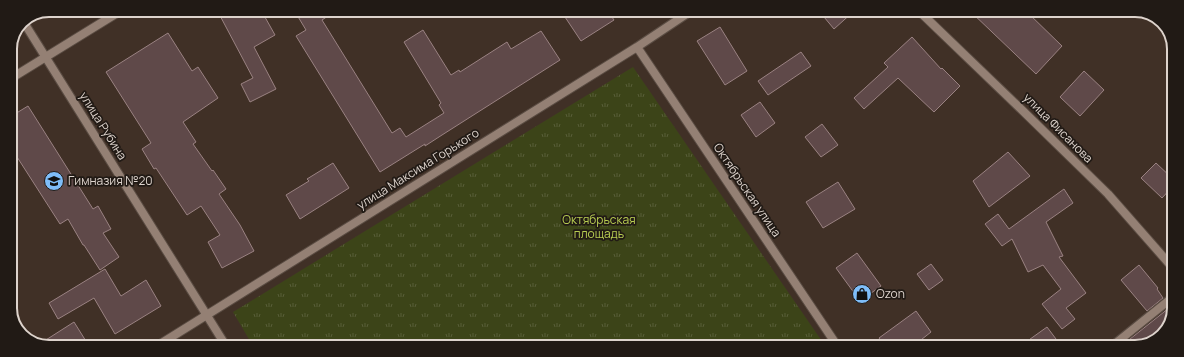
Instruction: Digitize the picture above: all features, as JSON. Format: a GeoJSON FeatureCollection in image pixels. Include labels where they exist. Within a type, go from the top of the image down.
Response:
{"type":"FeatureCollection","features":[{"type":"Feature","properties":{"kind":"street"},"geometry":{"type":"LineString","coordinates":[[17,75],[111,17]]}},
{"type":"Feature","properties":{"kind":"street","name":"улица Максима Горького"},"geometry":{"type":"LineString","coordinates":[[167,340],[637,47],[682,17]]}},
{"type":"Feature","properties":{"kind":"street","name":"улица Фисанова"},"geometry":{"type":"LineString","coordinates":[[925,17],[1108,194],[1167,261]]}},
{"type":"Feature","properties":{"kind":"street","name":"улица Рубина"},"geometry":{"type":"LineString","coordinates":[[26,26],[222,340]]}},
{"type":"Feature","properties":{"kind":"street","name":"Октябрьская улица"},"geometry":{"type":"LineString","coordinates":[[637,47],[833,340]]}},
{"type":"Feature","properties":{"kind":"street"},"geometry":{"type":"LineString","coordinates":[[1120,340],[1167,302]]}},
{"type":"Feature","properties":{"kind":"green space","name":"Октябрьская площадь"},"geometry":{"type":"Polygon","coordinates":[[[633,67],[821,340],[249,340],[233,312],[633,67]]]}},
{"type":"Feature","properties":{"kind":"building"},"geometry":{"type":"Polygon","coordinates":[[[221,17],[265,17],[275,35],[254,47],[276,89],[250,102],[241,84],[253,78],[221,17]]]}},
{"type":"Feature","properties":{"kind":"building"},"geometry":{"type":"Polygon","coordinates":[[[298,17],[326,17],[322,20],[392,133],[400,128],[406,137],[444,113],[439,105],[441,103],[404,42],[423,30],[451,75],[459,70],[460,72],[507,42],[511,49],[541,31],[560,60],[425,146],[425,144],[380,172],[296,36],[306,30],[298,17]]]}},
{"type":"Feature","properties":{"kind":"building"},"geometry":{"type":"Polygon","coordinates":[[[565,17],[612,17],[614,20],[581,41],[565,17]]]}},
{"type":"Feature","properties":{"kind":"building"},"geometry":{"type":"Polygon","coordinates":[[[824,17],[847,17],[834,29],[824,17]]]}},
{"type":"Feature","properties":{"kind":"building"},"geometry":{"type":"Polygon","coordinates":[[[976,17],[1032,17],[1062,46],[1036,74],[976,17]]]}},
{"type":"Feature","properties":{"kind":"building"},"geometry":{"type":"Polygon","coordinates":[[[720,27],[747,71],[725,85],[697,41],[720,27]]]}},
{"type":"Feature","properties":{"kind":"building"},"geometry":{"type":"Polygon","coordinates":[[[168,33],[192,71],[198,67],[218,98],[183,122],[196,142],[193,144],[226,189],[219,194],[240,225],[254,251],[222,268],[208,242],[220,235],[201,206],[187,215],[156,168],[154,169],[142,149],[151,143],[106,72],[168,33]]]}},
{"type":"Feature","properties":{"kind":"building"},"geometry":{"type":"Polygon","coordinates":[[[912,37],[941,69],[942,68],[960,86],[934,112],[898,78],[864,109],[854,98],[888,67],[884,63],[912,37]]]}},
{"type":"Feature","properties":{"kind":"building"},"geometry":{"type":"Polygon","coordinates":[[[801,52],[811,66],[768,95],[758,81],[801,52]]]}},
{"type":"Feature","properties":{"kind":"building"},"geometry":{"type":"Polygon","coordinates":[[[1084,71],[1104,90],[1080,116],[1060,97],[1084,71]]]}},
{"type":"Feature","properties":{"kind":"building"},"geometry":{"type":"Polygon","coordinates":[[[760,102],[775,123],[756,137],[741,115],[760,102]]]}},
{"type":"Feature","properties":{"kind":"building","name":"Гимназия №20"},"geometry":{"type":"Polygon","coordinates":[[[28,106],[93,209],[98,206],[111,229],[103,233],[119,257],[100,270],[68,219],[60,224],[17,157],[17,113],[28,106]]]}},
{"type":"Feature","properties":{"kind":"building"},"geometry":{"type":"Polygon","coordinates":[[[822,124],[838,145],[821,157],[805,137],[822,124]]]}},
{"type":"Feature","properties":{"kind":"building"},"geometry":{"type":"Polygon","coordinates":[[[1008,152],[1030,176],[989,207],[973,181],[1008,152]]]}},
{"type":"Feature","properties":{"kind":"building"},"geometry":{"type":"Polygon","coordinates":[[[333,163],[349,188],[300,219],[286,195],[309,181],[307,179],[333,163]]]}},
{"type":"Feature","properties":{"kind":"building"},"geometry":{"type":"Polygon","coordinates":[[[1156,163],[1167,173],[1167,193],[1162,198],[1141,178],[1156,163]]]}},
{"type":"Feature","properties":{"kind":"building"},"geometry":{"type":"Polygon","coordinates":[[[838,182],[855,209],[823,228],[806,202],[838,182]]]}},
{"type":"Feature","properties":{"kind":"building"},"geometry":{"type":"Polygon","coordinates":[[[1064,189],[1073,203],[1046,222],[1063,256],[1059,257],[1086,293],[1066,308],[1075,319],[1062,329],[1042,304],[1061,289],[1043,265],[1028,272],[1012,239],[1002,246],[985,224],[998,214],[1009,229],[1064,189]]]}},
{"type":"Feature","properties":{"kind":"building"},"geometry":{"type":"Polygon","coordinates":[[[857,253],[881,286],[860,301],[836,268],[857,253]]]}},
{"type":"Feature","properties":{"kind":"building"},"geometry":{"type":"Polygon","coordinates":[[[931,264],[943,280],[929,290],[917,274],[931,264]]]}},
{"type":"Feature","properties":{"kind":"building"},"geometry":{"type":"Polygon","coordinates":[[[1139,265],[1158,288],[1157,289],[1163,298],[1147,311],[1121,280],[1139,265]]]}},
{"type":"Feature","properties":{"kind":"building"},"geometry":{"type":"Polygon","coordinates":[[[105,269],[121,296],[146,280],[161,306],[115,334],[94,298],[58,319],[49,303],[105,269]]]}},
{"type":"Feature","properties":{"kind":"building"},"geometry":{"type":"Polygon","coordinates":[[[1167,310],[1165,320],[1158,331],[1145,338],[1129,340],[1167,310]]]}},
{"type":"Feature","properties":{"kind":"building"},"geometry":{"type":"Polygon","coordinates":[[[916,311],[931,332],[921,340],[881,340],[879,338],[916,311]]]}},
{"type":"Feature","properties":{"kind":"building"},"geometry":{"type":"Polygon","coordinates":[[[74,322],[85,340],[49,340],[46,340],[74,322]]]}},
{"type":"Feature","properties":{"kind":"building"},"geometry":{"type":"Polygon","coordinates":[[[1047,327],[1057,340],[1029,340],[1047,327]]]}},
{"type":"Feature","properties":{"kind":"place","name":"Гимназия №20"},"geometry":{"type":"Point","coordinates":[54,181]}},
{"type":"Feature","properties":{"kind":"place","name":"Ozon"},"geometry":{"type":"Point","coordinates":[862,294]}}]}
